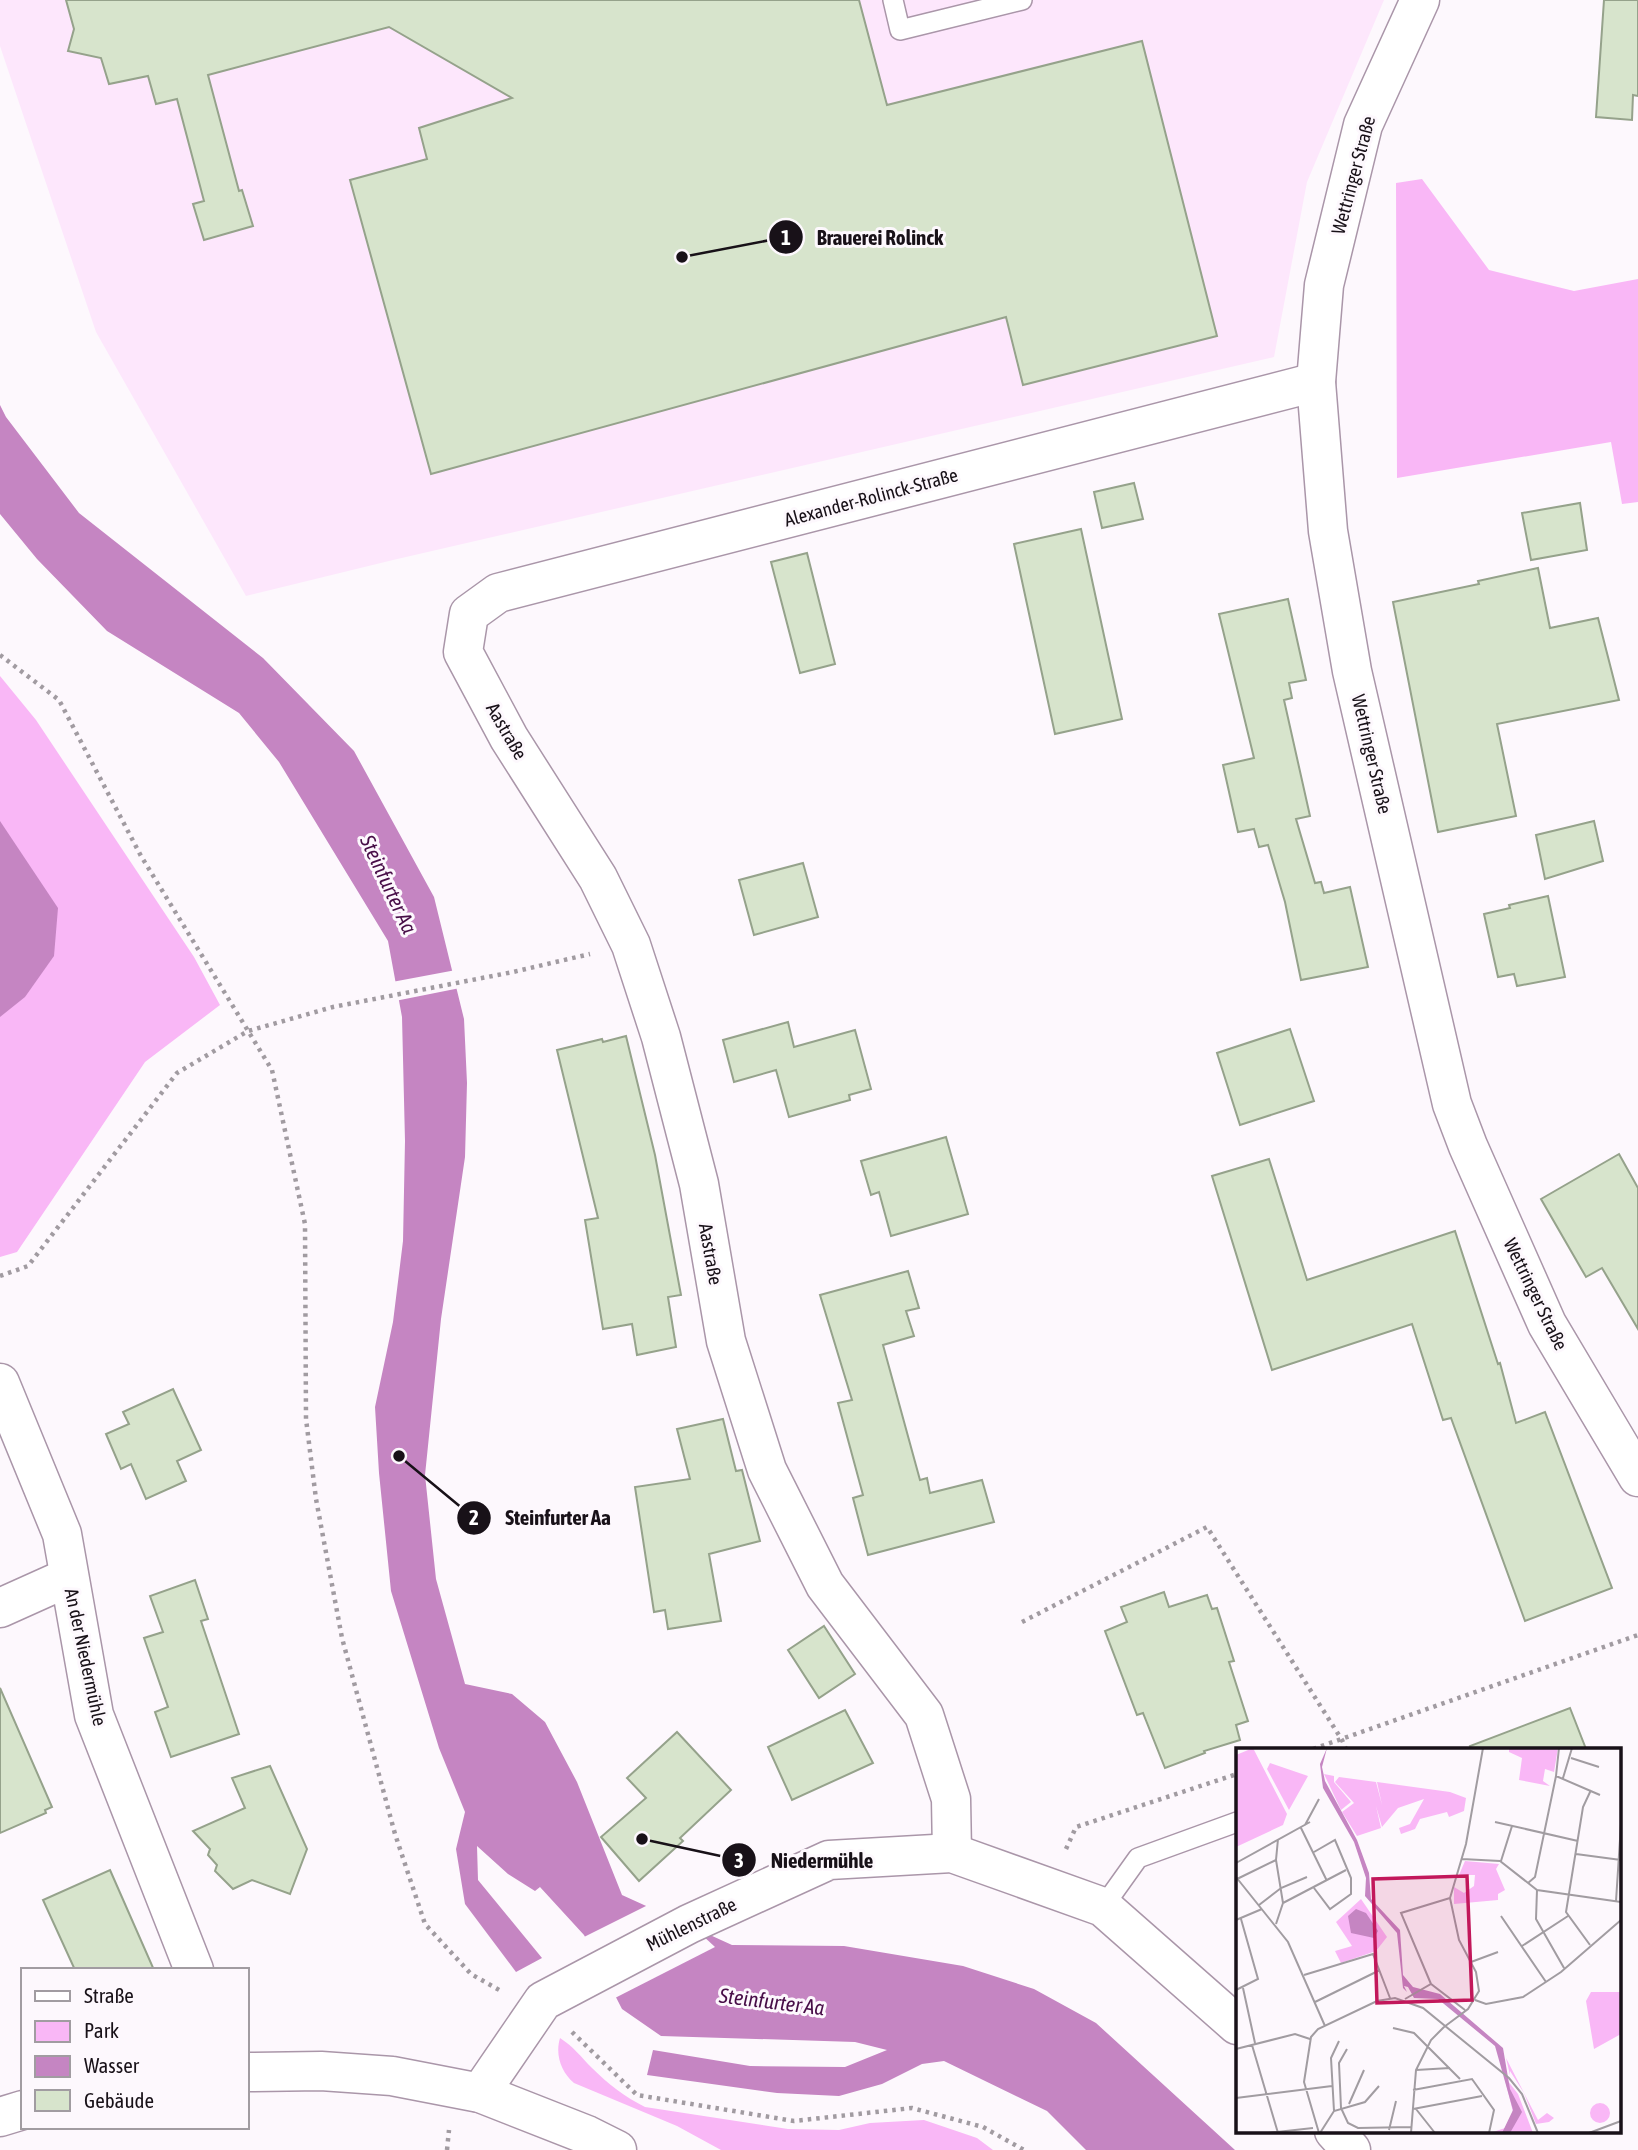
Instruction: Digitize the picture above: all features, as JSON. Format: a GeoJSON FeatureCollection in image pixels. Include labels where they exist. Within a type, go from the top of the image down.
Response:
{"type":"FeatureCollection","features":[{"type":"Feature","properties":{"kind":"street","name":"Wettringer Straße"},"geometry":{"type":"LineString","coordinates":[[1420,0],[1363,125],[1324,285],[1316,382],[1328,531],[1352,671],[1452,1104],[1547,1324],[1638,1477]]}},
{"type":"Feature","properties":{"kind":"street","name":"Alexander-Rolinck-Straße"},"geometry":{"type":"LineString","coordinates":[[463,652],[470,614],[498,593],[1316,382]]}},
{"type":"Feature","properties":{"kind":"street","name":"Aastraße"},"geometry":{"type":"LineString","coordinates":[[463,652],[509,738],[598,878],[631,945],[661,1037],[698,1184],[726,1341],[767,1470],[825,1585],[924,1715],[951,1799],[952,1853]]}},
{"type":"Feature","properties":{"kind":"street","name":"An der Niedermühle"},"geometry":{"type":"LineString","coordinates":[[0,1382],[62,1534],[94,1714],[193,1968]]}},
{"type":"Feature","properties":{"kind":"street"},"geometry":{"type":"LineString","coordinates":[[0,1608],[69,1577]]}},
{"type":"Feature","properties":{"kind":"street","name":"Mühlenstraße"},"geometry":{"type":"LineString","coordinates":[[480,2093],[540,2006],[689,1924],[829,1860],[952,1853],[1103,1907],[1236,2024]]}},
{"type":"Feature","properties":{"kind":"street"},"geometry":{"type":"LineString","coordinates":[[248,2072],[321,2071],[392,2076],[480,2093],[587,2135],[617,2150]]}},
{"type":"Feature","properties":{"kind":"street"},"geometry":{"type":"LineString","coordinates":[[0,2117],[21,2111]]}},
{"type":"Feature","properties":{"kind":"street"},"geometry":{"type":"LineString","coordinates":[[1335,2132],[1351,2150]]}},
{"type":"Feature","properties":{"kind":"lane"},"geometry":{"type":"LineString","coordinates":[[893,0],[900,30],[1022,0]]}},
{"type":"Feature","properties":{"kind":"lane"},"geometry":{"type":"LineString","coordinates":[[1103,1907],[1138,1858],[1236,1822]]}},
{"type":"Feature","properties":{"kind":"path"},"geometry":{"type":"LineString","coordinates":[[0,654],[59,700],[141,856],[272,1070],[304,1224],[306,1419],[316,1499],[342,1638],[394,1834],[425,1924],[471,1975],[540,2006],[575,2034],[637,2095],[794,2121],[912,2108],[983,2127],[1024,2150]]}},
{"type":"Feature","properties":{"kind":"path"},"geometry":{"type":"LineString","coordinates":[[0,1276],[28,1266],[177,1073],[248,1031],[333,1007],[513,972],[631,945]]}},
{"type":"Feature","properties":{"kind":"path"},"geometry":{"type":"LineString","coordinates":[[1022,1622],[1207,1527],[1346,1748]]}},
{"type":"Feature","properties":{"kind":"path"},"geometry":{"type":"LineString","coordinates":[[1316,1748],[1638,1635]]}},
{"type":"Feature","properties":{"kind":"path"},"geometry":{"type":"LineString","coordinates":[[1047,1887],[1076,1827],[1236,1774]]}},
{"type":"Feature","properties":{"kind":"shaded area"},"geometry":{"type":"Polygon","coordinates":[[[0,0],[1384,0],[1307,182],[1274,357],[246,596],[96,332],[0,46],[0,0]]]}},
{"type":"Feature","properties":{"kind":"green space"},"geometry":{"type":"Polygon","coordinates":[[[1422,179],[1489,270],[1574,291],[1638,279],[1638,502],[1622,504],[1611,442],[1397,478],[1396,183],[1422,179]]]}},
{"type":"Feature","properties":{"kind":"green space"},"geometry":{"type":"Polygon","coordinates":[[[0,676],[36,720],[194,957],[220,1005],[145,1062],[17,1252],[0,1257],[0,676]]]}},
{"type":"Feature","properties":{"kind":"green space"},"geometry":{"type":"Polygon","coordinates":[[[560,2038],[611,2085],[645,2107],[788,2129],[839,2130],[870,2123],[924,2120],[977,2138],[993,2150],[721,2150],[677,2126],[574,2083],[560,2063],[560,2038]]]}},
{"type":"Feature","properties":{"kind":"water"},"geometry":{"type":"Polygon","coordinates":[[[0,405],[6,417],[79,513],[263,658],[354,751],[434,897],[464,1019],[467,1083],[465,1157],[441,1319],[425,1475],[436,1579],[465,1684],[512,1694],[545,1722],[577,1782],[622,1895],[732,1945],[844,1946],[963,1966],[1034,1989],[1096,2023],[1235,2150],[1086,2150],[1047,2111],[944,2061],[922,2064],[882,2084],[839,2096],[777,2093],[647,2075],[653,2050],[750,2066],[845,2067],[887,2050],[855,2042],[661,2036],[622,2009],[584,1935],[540,1887],[535,1891],[508,1874],[477,1846],[478,1880],[542,1958],[516,1972],[465,1904],[456,1849],[465,1812],[439,1748],[391,1591],[379,1473],[375,1407],[393,1322],[403,1241],[405,1141],[402,1017],[388,941],[279,762],[239,713],[107,631],[37,559],[0,514],[0,405]]]}},
{"type":"Feature","properties":{"kind":"water"},"geometry":{"type":"Polygon","coordinates":[[[0,821],[58,908],[54,956],[25,997],[0,1017],[0,821]]]}},
{"type":"Feature","properties":{"kind":"pier"},"geometry":{"type":"Polygon","coordinates":[[[456,970],[460,988],[395,1001],[392,982],[456,970]]]}},
{"type":"Feature","properties":{"kind":"pier"},"geometry":{"type":"Polygon","coordinates":[[[650,1904],[687,1921],[715,1947],[613,1999],[582,1938],[650,1904]]]}},
{"type":"Feature","properties":{"kind":"building"},"geometry":{"type":"Polygon","coordinates":[[[66,0],[859,0],[887,105],[1142,41],[1217,336],[1023,385],[1006,317],[431,474],[350,180],[427,159],[419,128],[512,98],[389,27],[208,75],[239,191],[242,190],[253,226],[204,240],[193,204],[204,201],[177,99],[156,104],[148,76],[109,84],[101,58],[68,51],[74,29],[66,0]]]}},
{"type":"Feature","properties":{"kind":"building"},"geometry":{"type":"Polygon","coordinates":[[[1604,0],[1638,0],[1638,96],[1633,95],[1632,120],[1596,117],[1604,0]]]}},
{"type":"Feature","properties":{"kind":"building"},"geometry":{"type":"Polygon","coordinates":[[[1134,483],[1143,519],[1102,528],[1094,492],[1134,483]]]}},
{"type":"Feature","properties":{"kind":"building"},"geometry":{"type":"Polygon","coordinates":[[[1580,503],[1587,550],[1531,560],[1522,513],[1580,503]]]}},
{"type":"Feature","properties":{"kind":"building"},"geometry":{"type":"Polygon","coordinates":[[[1081,529],[1122,719],[1055,734],[1014,544],[1081,529]]]}},
{"type":"Feature","properties":{"kind":"building"},"geometry":{"type":"Polygon","coordinates":[[[807,553],[835,664],[800,673],[771,562],[807,553]]]}},
{"type":"Feature","properties":{"kind":"building"},"geometry":{"type":"Polygon","coordinates":[[[1538,568],[1550,628],[1598,618],[1619,700],[1497,724],[1516,816],[1438,832],[1393,602],[1479,584],[1478,581],[1538,568]]]}},
{"type":"Feature","properties":{"kind":"building"},"geometry":{"type":"Polygon","coordinates":[[[1288,599],[1306,680],[1289,683],[1292,698],[1284,700],[1310,816],[1296,819],[1315,883],[1321,882],[1324,893],[1350,887],[1368,967],[1301,980],[1285,902],[1268,845],[1259,847],[1254,829],[1238,832],[1223,765],[1254,758],[1219,614],[1288,599]]]}},
{"type":"Feature","properties":{"kind":"building"},"geometry":{"type":"Polygon","coordinates":[[[1594,821],[1603,861],[1545,879],[1536,835],[1594,821]]]}},
{"type":"Feature","properties":{"kind":"building"},"geometry":{"type":"Polygon","coordinates":[[[803,863],[818,917],[754,935],[739,880],[803,863]]]}},
{"type":"Feature","properties":{"kind":"building"},"geometry":{"type":"Polygon","coordinates":[[[1548,896],[1565,977],[1517,986],[1514,974],[1498,977],[1484,914],[1548,896]]]}},
{"type":"Feature","properties":{"kind":"building"},"geometry":{"type":"Polygon","coordinates":[[[788,1022],[794,1047],[855,1030],[871,1089],[849,1095],[850,1100],[789,1117],[776,1070],[734,1082],[723,1040],[788,1022]]]}},
{"type":"Feature","properties":{"kind":"building"},"geometry":{"type":"Polygon","coordinates":[[[1290,1029],[1314,1101],[1240,1125],[1217,1053],[1290,1029]]]}},
{"type":"Feature","properties":{"kind":"building"},"geometry":{"type":"Polygon","coordinates":[[[626,1036],[655,1155],[681,1295],[668,1297],[676,1347],[637,1355],[632,1324],[603,1329],[585,1220],[598,1218],[557,1050],[626,1036]]]}},
{"type":"Feature","properties":{"kind":"building"},"geometry":{"type":"Polygon","coordinates":[[[946,1137],[968,1214],[891,1236],[879,1192],[871,1195],[861,1161],[946,1137]]]}},
{"type":"Feature","properties":{"kind":"building"},"geometry":{"type":"Polygon","coordinates":[[[1619,1154],[1638,1188],[1638,1329],[1602,1268],[1586,1277],[1541,1199],[1619,1154]]]}},
{"type":"Feature","properties":{"kind":"building"},"geometry":{"type":"Polygon","coordinates":[[[1269,1159],[1307,1280],[1455,1231],[1498,1364],[1500,1363],[1516,1423],[1545,1412],[1612,1588],[1525,1621],[1451,1418],[1443,1420],[1412,1324],[1272,1370],[1212,1176],[1269,1159]]]}},
{"type":"Feature","properties":{"kind":"building"},"geometry":{"type":"Polygon","coordinates":[[[908,1271],[919,1308],[906,1311],[914,1336],[883,1345],[920,1480],[927,1478],[930,1493],[982,1480],[994,1522],[868,1555],[853,1498],[863,1495],[838,1403],[852,1400],[820,1295],[908,1271]]]}},
{"type":"Feature","properties":{"kind":"building"},"geometry":{"type":"Polygon","coordinates":[[[173,1389],[201,1450],[177,1461],[186,1481],[146,1499],[131,1464],[121,1469],[106,1434],[129,1424],[123,1412],[173,1389]]]}},
{"type":"Feature","properties":{"kind":"building"},"geometry":{"type":"Polygon","coordinates":[[[723,1419],[736,1471],[742,1470],[760,1541],[709,1554],[721,1621],[668,1629],[665,1610],[654,1612],[635,1487],[690,1479],[677,1429],[723,1419]]]}},
{"type":"Feature","properties":{"kind":"building"},"geometry":{"type":"Polygon","coordinates":[[[195,1580],[208,1619],[201,1621],[239,1734],[171,1757],[155,1712],[168,1707],[144,1638],[163,1632],[150,1596],[195,1580]]]}},
{"type":"Feature","properties":{"kind":"building"},"geometry":{"type":"Polygon","coordinates":[[[1164,1592],[1169,1607],[1207,1595],[1212,1609],[1217,1608],[1234,1661],[1229,1662],[1248,1721],[1236,1725],[1240,1740],[1204,1751],[1205,1753],[1165,1768],[1143,1713],[1137,1715],[1105,1631],[1127,1622],[1121,1607],[1164,1592]]]}},
{"type":"Feature","properties":{"kind":"building"},"geometry":{"type":"Polygon","coordinates":[[[824,1626],[855,1674],[819,1698],[788,1650],[824,1626]]]}},
{"type":"Feature","properties":{"kind":"building"},"geometry":{"type":"Polygon","coordinates":[[[0,1688],[52,1807],[45,1810],[46,1813],[0,1833],[0,1688]]]}},
{"type":"Feature","properties":{"kind":"building"},"geometry":{"type":"Polygon","coordinates":[[[1570,1708],[1586,1748],[1471,1748],[1470,1746],[1570,1708]]]}},
{"type":"Feature","properties":{"kind":"building"},"geometry":{"type":"Polygon","coordinates":[[[845,1710],[873,1763],[792,1800],[768,1747],[845,1710]]]}},
{"type":"Feature","properties":{"kind":"building"},"geometry":{"type":"Polygon","coordinates":[[[677,1732],[731,1790],[680,1838],[683,1841],[639,1881],[601,1837],[646,1798],[627,1778],[677,1732]]]}},
{"type":"Feature","properties":{"kind":"building"},"geometry":{"type":"Polygon","coordinates":[[[270,1766],[307,1849],[290,1894],[252,1880],[233,1889],[215,1871],[217,1865],[208,1855],[210,1849],[193,1831],[245,1808],[232,1778],[270,1766]]]}},
{"type":"Feature","properties":{"kind":"building"},"geometry":{"type":"Polygon","coordinates":[[[110,1870],[153,1968],[74,1968],[43,1900],[110,1870]]]}},
{"type":"Feature","properties":{"kind":"place","name":"Brauerei Rolinck"},"geometry":{"type":"Point","coordinates":[682,257]}},
{"type":"Feature","properties":{"kind":"place","name":"Steinfurter Aa"},"geometry":{"type":"Point","coordinates":[399,1456]}},
{"type":"Feature","properties":{"kind":"place","name":"Niedermühle"},"geometry":{"type":"Point","coordinates":[642,1839]}}]}
